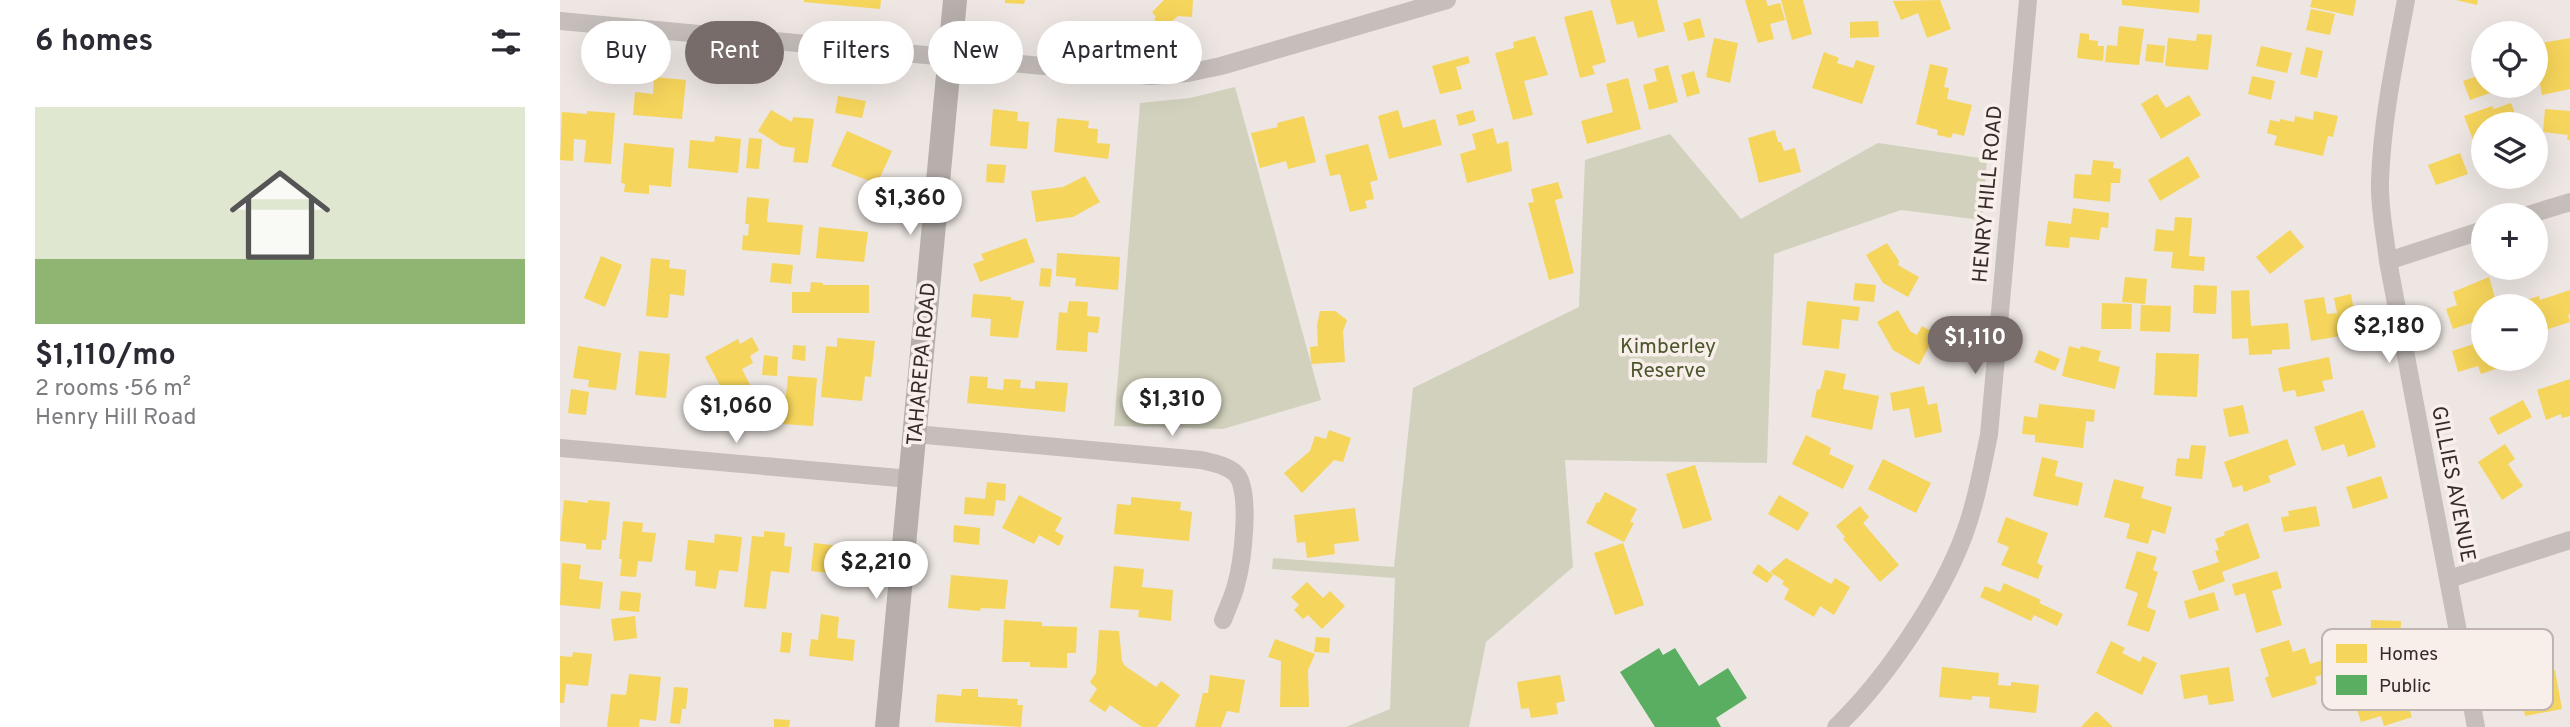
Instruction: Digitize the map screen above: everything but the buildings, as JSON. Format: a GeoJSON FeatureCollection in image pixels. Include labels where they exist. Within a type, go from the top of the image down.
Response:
{"type":"FeatureCollection","features":[{"type":"Feature","properties":{"kind":"street","name":"TAHAREPA ROAD"},"geometry":{"type":"LineString","coordinates":[[953,21],[955,0]]}},
{"type":"Feature","properties":{"kind":"street"},"geometry":{"type":"LineString","coordinates":[[1023,64],[1152,76],[1188,73],[1221,66],[1447,0]]}},
{"type":"Feature","properties":{"kind":"street","name":"HENRY HILL ROAD"},"geometry":{"type":"LineString","coordinates":[[1836,727],[1854,710],[1888,666],[1943,580],[1964,535],[1978,486],[1989,435],[2028,0]]}},
{"type":"Feature","properties":{"kind":"street","name":"GILLIES AVENUE"},"geometry":{"type":"LineString","coordinates":[[2406,0],[2384,137],[2380,183],[2388,261],[2458,629]]}},
{"type":"Feature","properties":{"kind":"street"},"geometry":{"type":"LineString","coordinates":[[560,21],[928,55]]}},
{"type":"Feature","properties":{"kind":"street","name":"TAHAREPA ROAD"},"geometry":{"type":"LineString","coordinates":[[887,727],[947,84]]}},
{"type":"Feature","properties":{"kind":"street"},"geometry":{"type":"LineString","coordinates":[[2548,209],[2570,202]]}},
{"type":"Feature","properties":{"kind":"street"},"geometry":{"type":"LineString","coordinates":[[2388,261],[2471,234]]}},
{"type":"Feature","properties":{"kind":"street"},"geometry":{"type":"LineString","coordinates":[[915,434],[1201,460],[1222,466],[1236,474],[1243,488],[1246,509],[1237,583],[1223,620]]}},
{"type":"Feature","properties":{"kind":"street"},"geometry":{"type":"LineString","coordinates":[[560,448],[910,479]]}},
{"type":"Feature","properties":{"kind":"street"},"geometry":{"type":"LineString","coordinates":[[2449,579],[2570,540]]}},
{"type":"Feature","properties":{"kind":"green space"},"geometry":{"type":"Polygon","coordinates":[[[1235,87],[1321,400],[1223,429],[1114,426],[1140,103],[1190,98],[1235,87]]]}},
{"type":"Feature","properties":{"kind":"green space","name":"Kimberley Reserve"},"geometry":{"type":"Polygon","coordinates":[[[1670,134],[1741,219],[1878,143],[1987,159],[1982,220],[1901,210],[1774,254],[1767,463],[1565,460],[1573,567],[1486,642],[1469,727],[1346,727],[1390,709],[1395,578],[1272,569],[1273,558],[1394,567],[1413,388],[1579,307],[1585,160],[1670,134]]]}}]}
